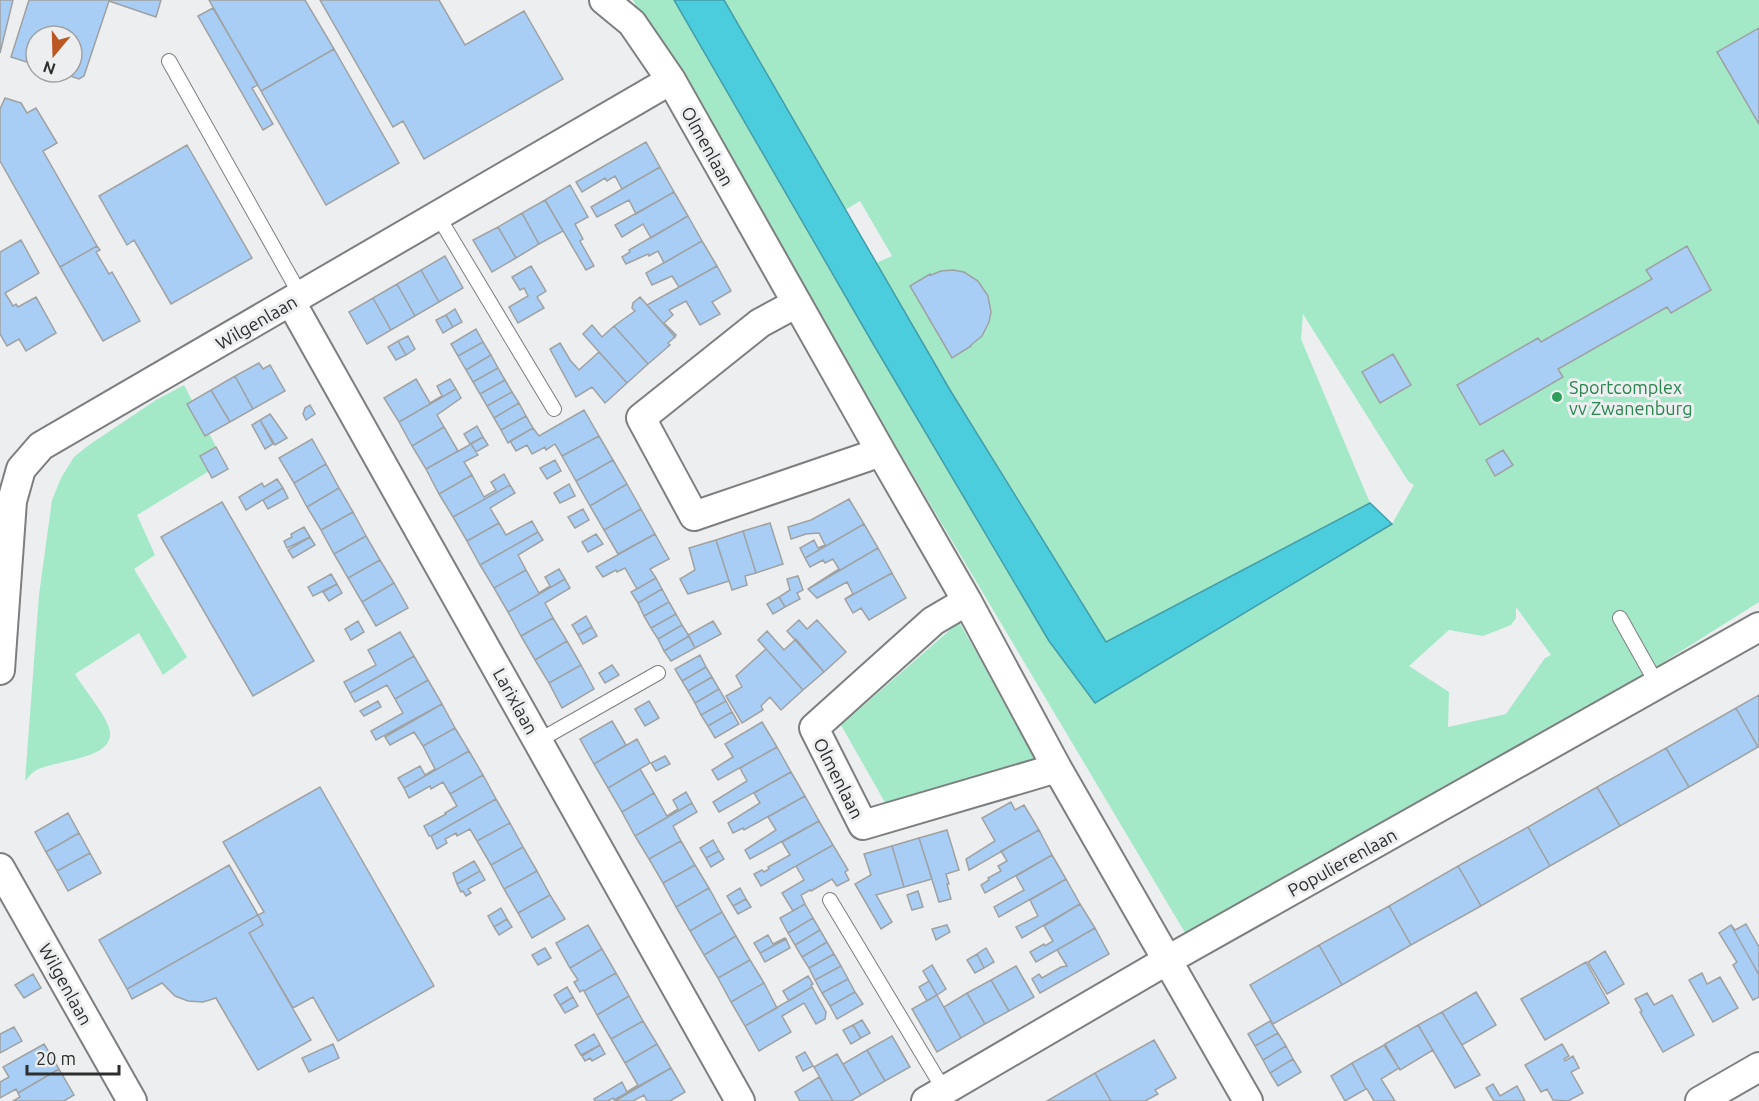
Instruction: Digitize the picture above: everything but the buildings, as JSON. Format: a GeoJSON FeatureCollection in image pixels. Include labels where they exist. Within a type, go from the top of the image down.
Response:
{"type":"FeatureCollection","features":[{"type":"Feature","properties":{"kind":"street","name":"Olmenlaan"},"geometry":{"type":"LineString","coordinates":[[604,0],[632,23],[671,80],[967,601],[1057,768],[1166,962],[1248,1101]]}},
{"type":"Feature","properties":{"kind":"street","name":"Wilgenlaan"},"geometry":{"type":"LineString","coordinates":[[0,670],[12,501],[21,469],[41,446],[671,80]]}},
{"type":"Feature","properties":{"kind":"street","name":"Larixlaan"},"geometry":{"type":"LineString","coordinates":[[296,299],[538,741],[740,1101]]}},
{"type":"Feature","properties":{"kind":"street"},"geometry":{"type":"LineString","coordinates":[[797,303],[760,323],[641,418],[694,516],[881,452]]}},
{"type":"Feature","properties":{"kind":"street","name":"Olmenlaan"},"geometry":{"type":"LineString","coordinates":[[967,601],[933,621],[814,728],[863,825],[1057,768]]}},
{"type":"Feature","properties":{"kind":"street","name":"Populierenlaan"},"geometry":{"type":"LineString","coordinates":[[935,1096],[1166,962],[1759,627]]}},
{"type":"Feature","properties":{"kind":"street","name":"Wilgenlaan"},"geometry":{"type":"LineString","coordinates":[[0,868],[132,1101]]}},
{"type":"Feature","properties":{"kind":"street"},"geometry":{"type":"LineString","coordinates":[[1700,1101],[1759,1067]]}},
{"type":"Feature","properties":{"kind":"lane"},"geometry":{"type":"LineString","coordinates":[[169,61],[296,299]]}},
{"type":"Feature","properties":{"kind":"lane"},"geometry":{"type":"LineString","coordinates":[[438,216],[554,409]]}},
{"type":"Feature","properties":{"kind":"lane"},"geometry":{"type":"LineString","coordinates":[[1620,618],[1657,684]]}},
{"type":"Feature","properties":{"kind":"lane"},"geometry":{"type":"LineString","coordinates":[[538,741],[658,673]]}},
{"type":"Feature","properties":{"kind":"lane"},"geometry":{"type":"LineString","coordinates":[[830,900],[935,1096]]}},
{"type":"Feature","properties":{"kind":"green space"},"geometry":{"type":"Polygon","coordinates":[[[633,0],[674,0],[872,342],[1095,703],[1392,524],[1414,485],[1408,481],[1303,314],[1301,339],[1370,503],[1106,642],[950,390],[876,263],[892,256],[860,201],[845,210],[724,0],[1759,0],[1759,602],[1640,677],[1643,684],[1626,686],[1187,936],[703,122],[633,0]],[[1516,607],[1516,618],[1511,625],[1483,636],[1449,630],[1409,666],[1449,692],[1448,727],[1506,714],[1545,658],[1551,655],[1516,607]]]}},
{"type":"Feature","properties":{"kind":"green space"},"geometry":{"type":"Polygon","coordinates":[[[184,385],[224,462],[137,515],[155,555],[134,569],[187,657],[163,675],[139,633],[75,674],[105,718],[110,737],[105,746],[96,752],[44,767],[34,772],[25,781],[39,595],[52,500],[61,478],[74,457],[156,400],[184,385]]]}},
{"type":"Feature","properties":{"kind":"green space"},"geometry":{"type":"Polygon","coordinates":[[[959,622],[1038,760],[887,806],[841,725],[959,622]]]}},
{"type":"Feature","properties":{"kind":"water"},"geometry":{"type":"Polygon","coordinates":[[[674,0],[724,0],[950,390],[1106,642],[1370,503],[1392,524],[1095,703],[1049,641],[674,0]]]}},
{"type":"Feature","properties":{"kind":"place","name":"Sportcomplex vv Zwanenburg"},"geometry":{"type":"Point","coordinates":[1557,397]}}]}
